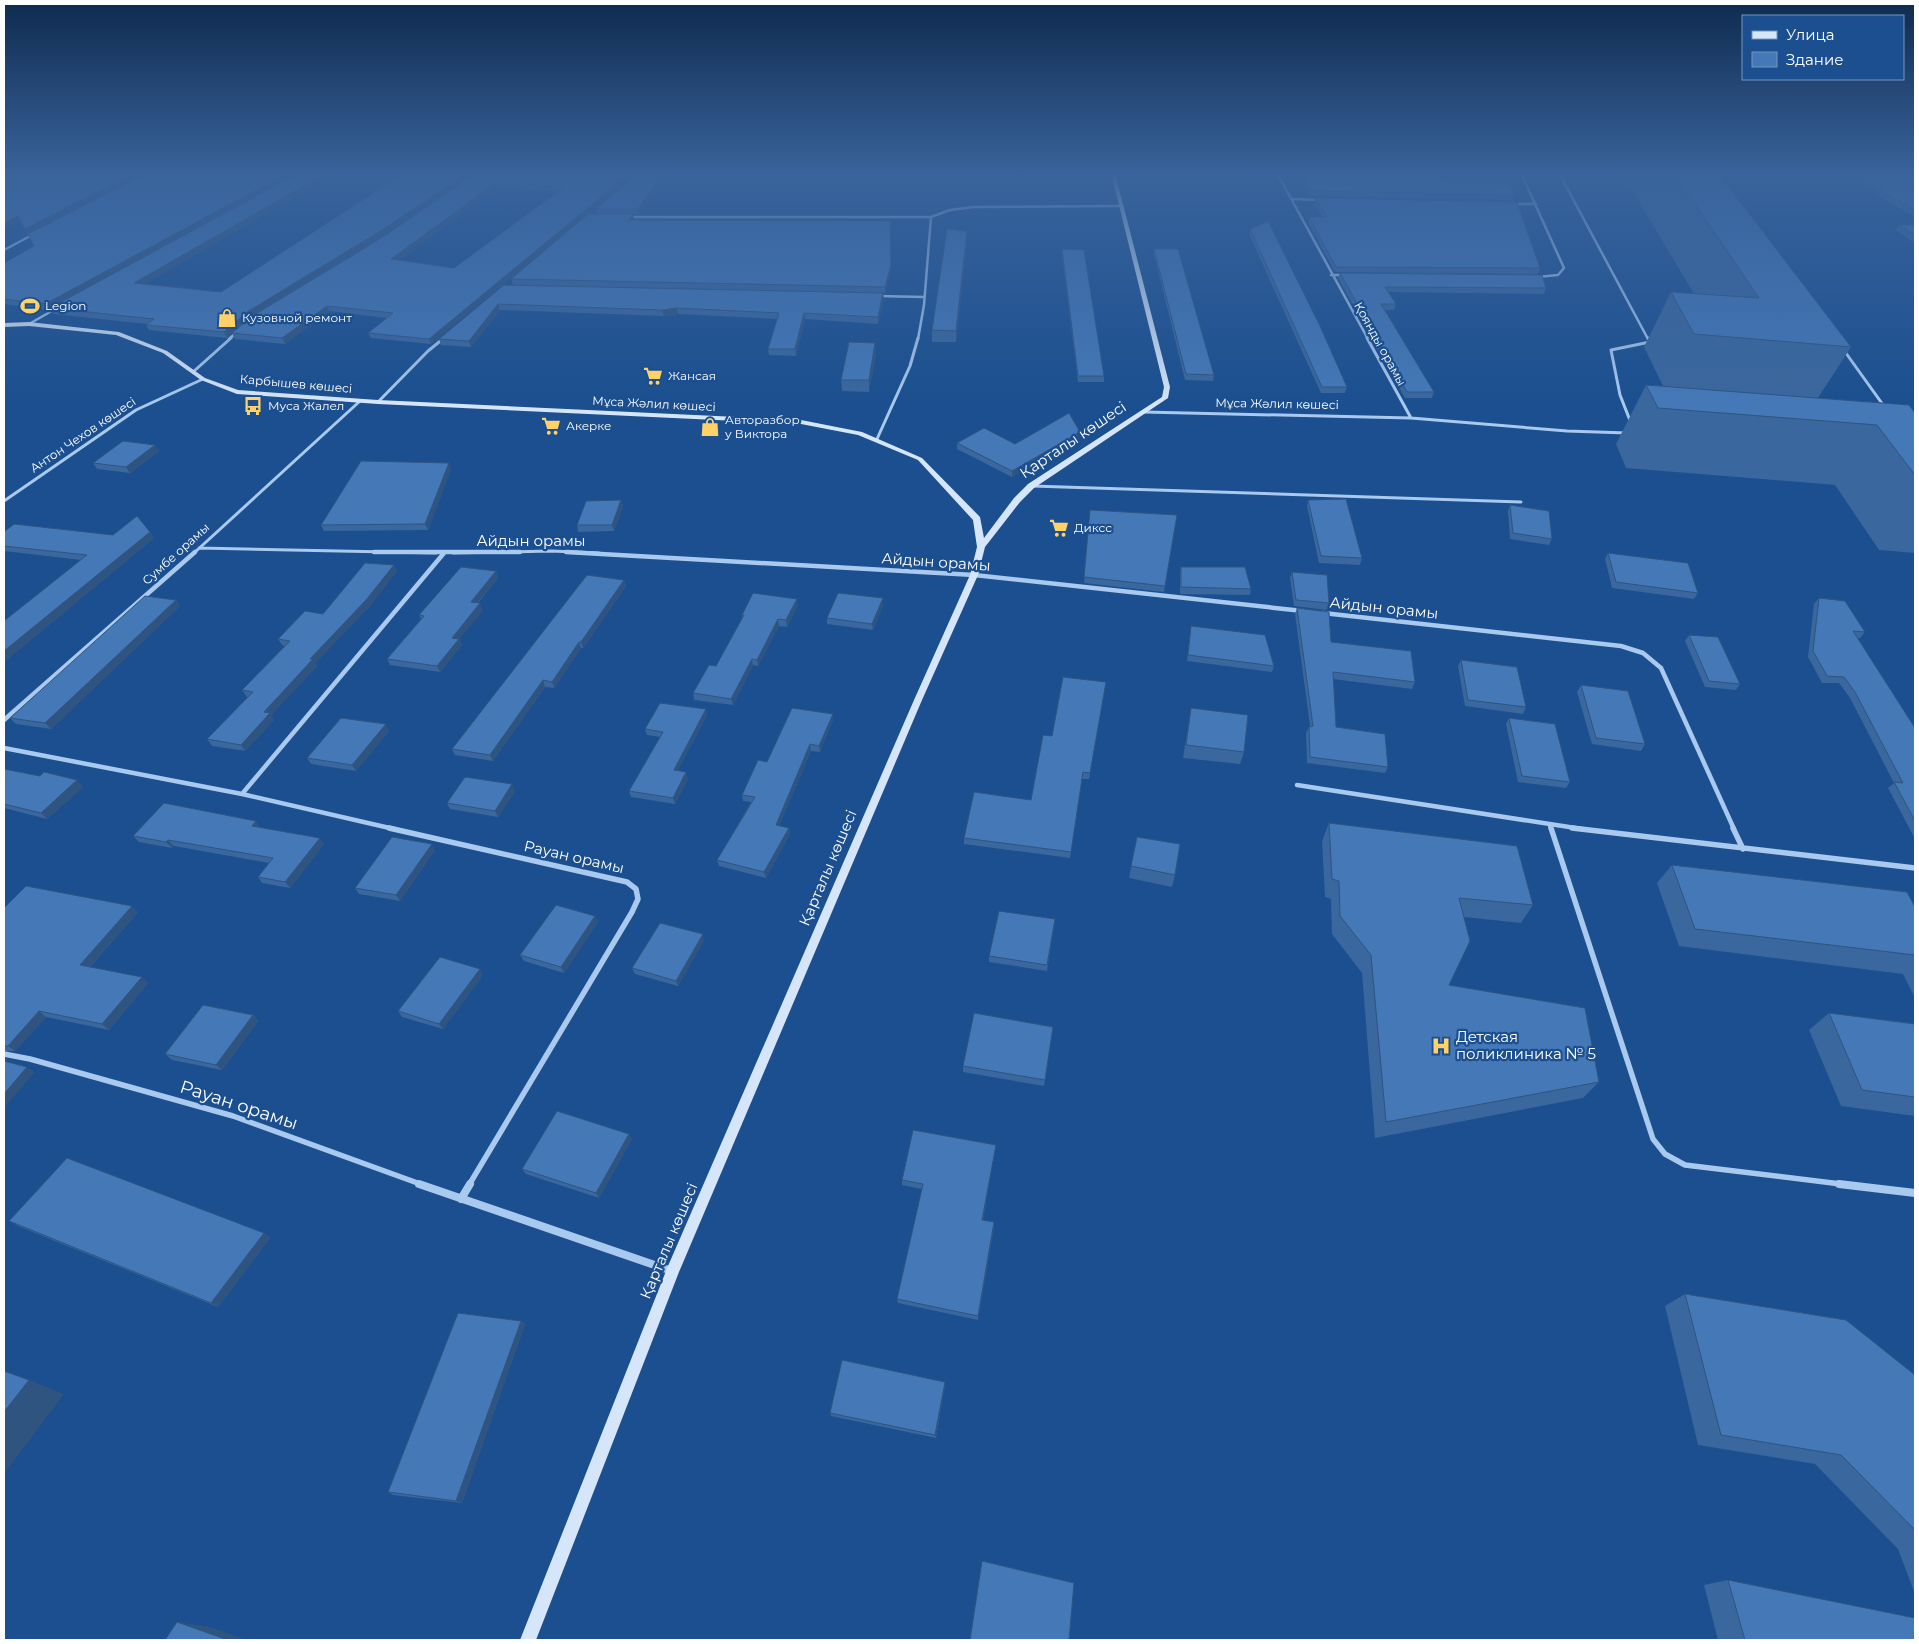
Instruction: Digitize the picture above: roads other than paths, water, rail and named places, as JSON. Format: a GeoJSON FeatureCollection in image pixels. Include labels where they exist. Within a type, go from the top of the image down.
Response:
{"type":"FeatureCollection","features":[{"type":"Feature","properties":{"kind":"street"},"geometry":{"type":"LineString","coordinates":[[877,439],[884,418],[896,396],[914,354],[924,297],[928,250]]}},
{"type":"Feature","properties":{"kind":"street","name":"Қарталы көшесі"},"geometry":{"type":"LineString","coordinates":[[528,1640],[673,1271],[974,575],[981,547],[1017,500],[1031,486],[1165,398],[1167,387],[1131,250]]}},
{"type":"Feature","properties":{"kind":"street","name":"Қоянды орамы"},"geometry":{"type":"LineString","coordinates":[[1318,250],[1411,418]]}},
{"type":"Feature","properties":{"kind":"street"},"geometry":{"type":"LineString","coordinates":[[1535,277],[1558,274],[1564,268],[1556,250]]}},
{"type":"Feature","properties":{"kind":"street"},"geometry":{"type":"LineString","coordinates":[[1601,250],[1615,279],[1650,342],[1611,350],[1620,395],[1632,425]]}},
{"type":"Feature","properties":{"kind":"street"},"geometry":{"type":"LineString","coordinates":[[1331,275],[1351,275]]}},
{"type":"Feature","properties":{"kind":"street"},"geometry":{"type":"LineString","coordinates":[[874,296],[924,297]]}},
{"type":"Feature","properties":{"kind":"street"},"geometry":{"type":"LineString","coordinates":[[29,324],[63,305]]}},
{"type":"Feature","properties":{"kind":"street","name":"Карбышев көшесі"},"geometry":{"type":"LineString","coordinates":[[4,325],[29,324],[117,333],[165,352],[203,379],[237,392],[360,401]]}},
{"type":"Feature","properties":{"kind":"street"},"geometry":{"type":"LineString","coordinates":[[193,372],[239,331]]}},
{"type":"Feature","properties":{"kind":"street"},"geometry":{"type":"LineString","coordinates":[[378,402],[428,351],[448,336]]}},
{"type":"Feature","properties":{"kind":"street"},"geometry":{"type":"LineString","coordinates":[[1842,347],[1890,416]]}},
{"type":"Feature","properties":{"kind":"street","name":"Антон Чехов көшесі"},"geometry":{"type":"LineString","coordinates":[[4,501],[136,410],[203,379]]}},
{"type":"Feature","properties":{"kind":"street","name":"Мұса Жәлил көшесі"},"geometry":{"type":"LineString","coordinates":[[360,401],[800,422],[838,428],[877,439],[920,459],[977,519],[981,547]]}},
{"type":"Feature","properties":{"kind":"street","name":"Сумбе орамы"},"geometry":{"type":"LineString","coordinates":[[4,720],[199,548],[360,401]]}},
{"type":"Feature","properties":{"kind":"street","name":"Мұса Жәлил көшесі"},"geometry":{"type":"LineString","coordinates":[[1143,412],[1411,418],[1567,431],[1634,433]]}},
{"type":"Feature","properties":{"kind":"street"},"geometry":{"type":"LineString","coordinates":[[1031,486],[1521,502]]}},
{"type":"Feature","properties":{"kind":"street","name":"Айдын орамы"},"geometry":{"type":"LineString","coordinates":[[199,548],[444,553],[551,551],[630,554],[974,575],[1308,611]]}},
{"type":"Feature","properties":{"kind":"street"},"geometry":{"type":"LineString","coordinates":[[242,794],[444,553]]}},
{"type":"Feature","properties":{"kind":"street","name":"Айдын орамы"},"geometry":{"type":"LineString","coordinates":[[1317,612],[1622,646],[1643,653],[1661,668],[1743,849]]}},
{"type":"Feature","properties":{"kind":"street","name":"Рауан орамы"},"geometry":{"type":"LineString","coordinates":[[4,748],[242,794],[627,882],[636,888],[638,899],[632,912],[461,1199]]}},
{"type":"Feature","properties":{"kind":"street"},"geometry":{"type":"LineString","coordinates":[[1296,785],[1550,825],[1915,868]]}},
{"type":"Feature","properties":{"kind":"street"},"geometry":{"type":"LineString","coordinates":[[1550,825],[1653,1139],[1664,1154],[1685,1165],[1915,1193]]}},
{"type":"Feature","properties":{"kind":"street","name":"Рауан орамы"},"geometry":{"type":"LineString","coordinates":[[4,1054],[30,1059],[233,1116],[461,1199],[673,1271]]}},
{"type":"Feature","properties":{"kind":"place","name":"Legion"},"geometry":{"type":"Point","coordinates":[30,306]}},
{"type":"Feature","properties":{"kind":"place","name":"Кузовной ремонт"},"geometry":{"type":"Point","coordinates":[227,318]}},
{"type":"Feature","properties":{"kind":"place","name":"Жансая"},"geometry":{"type":"Point","coordinates":[653,376]}},
{"type":"Feature","properties":{"kind":"place","name":"Муса Жалел"},"geometry":{"type":"Point","coordinates":[253,406]}},
{"type":"Feature","properties":{"kind":"place","name":"Акерке"},"geometry":{"type":"Point","coordinates":[551,426]}},
{"type":"Feature","properties":{"kind":"place","name":"Авторазбор у Виктора"},"geometry":{"type":"Point","coordinates":[710,427]}},
{"type":"Feature","properties":{"kind":"place","name":"Диксс"},"geometry":{"type":"Point","coordinates":[1059,528]}},
{"type":"Feature","properties":{"kind":"place","name":"Детская поликлиника № 5"},"geometry":{"type":"Point","coordinates":[1441,1046]}}]}
